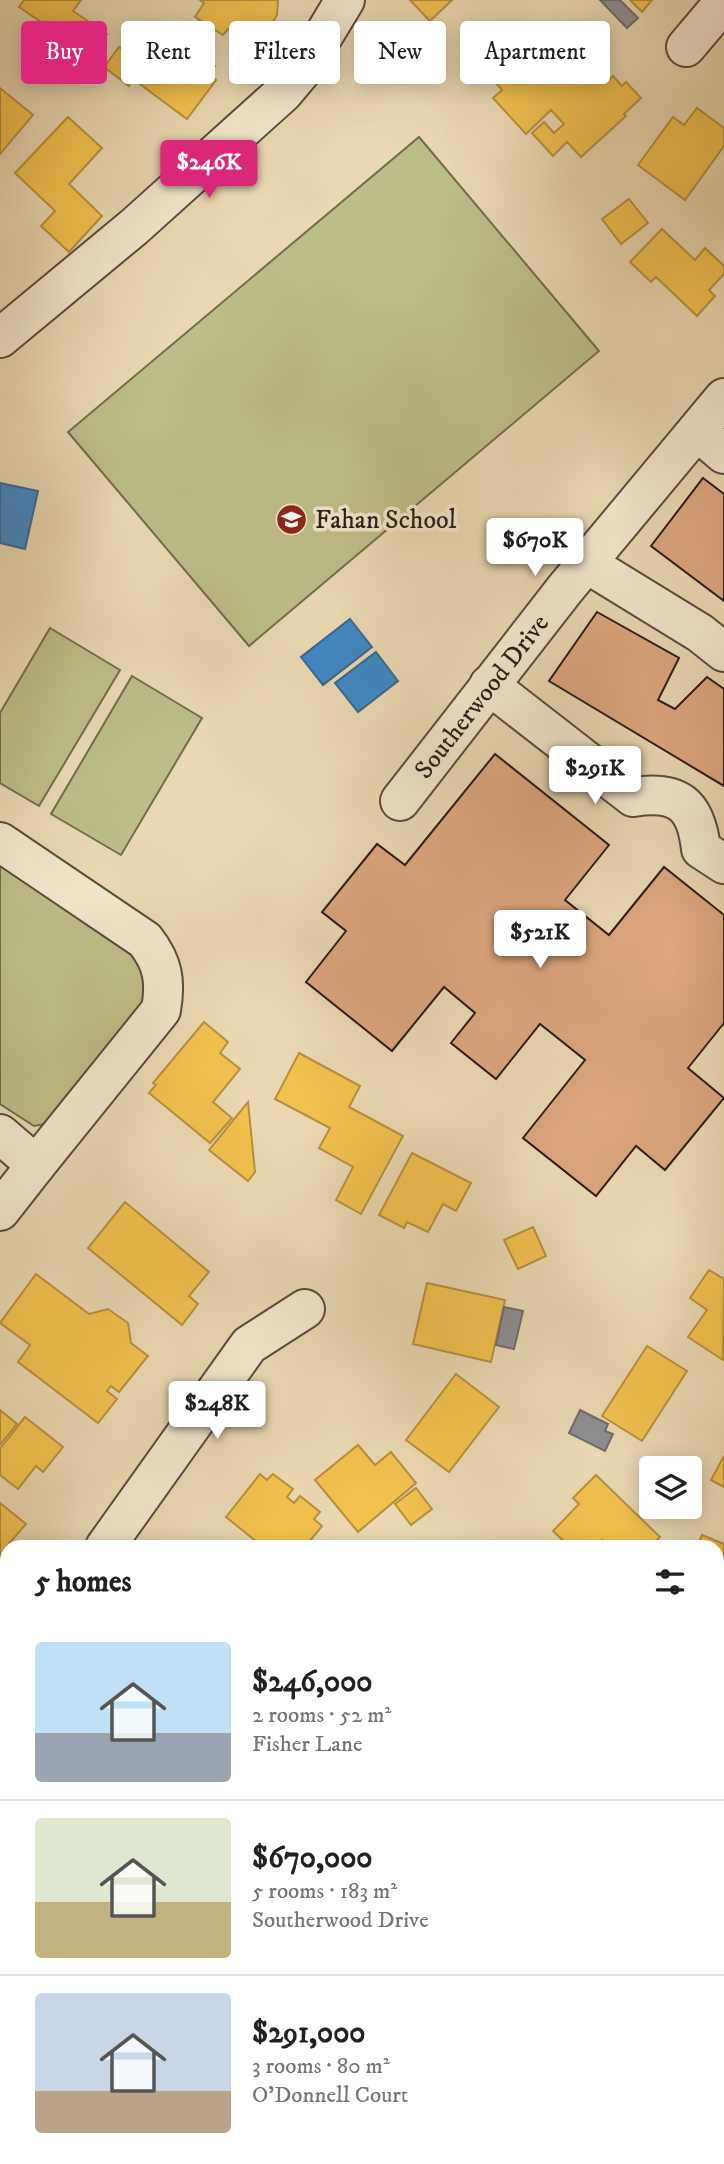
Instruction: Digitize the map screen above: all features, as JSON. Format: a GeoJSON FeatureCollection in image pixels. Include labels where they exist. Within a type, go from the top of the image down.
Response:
{"type":"FeatureCollection","features":[{"type":"Feature","properties":{"kind":"street"},"geometry":{"type":"LineString","coordinates":[[5,324],[134,227],[283,93],[304,68],[345,0]]}},
{"type":"Feature","properties":{"kind":"street"},"geometry":{"type":"LineString","coordinates":[[685,47],[724,2]]}},
{"type":"Feature","properties":{"kind":"street","name":"Southerwood Drive"},"geometry":{"type":"LineString","coordinates":[[400,801],[586,563],[710,442],[724,398]]}},
{"type":"Feature","properties":{"kind":"street"},"geometry":{"type":"LineString","coordinates":[[586,563],[700,633],[724,652]]}},
{"type":"Feature","properties":{"kind":"street"},"geometry":{"type":"LineString","coordinates":[[489,685],[633,797],[665,794],[682,802],[693,816],[701,849],[724,864]]}},
{"type":"Feature","properties":{"kind":"street"},"geometry":{"type":"LineString","coordinates":[[0,842],[145,940],[155,953],[164,980],[161,1010],[0,1210]]}},
{"type":"Feature","properties":{"kind":"street"},"geometry":{"type":"LineString","coordinates":[[0,1134],[36,1165]]}},
{"type":"Feature","properties":{"kind":"street"},"geometry":{"type":"LineString","coordinates":[[110,1540],[248,1345],[305,1309]]}},
{"type":"Feature","properties":{"kind":"green space"},"geometry":{"type":"Polygon","coordinates":[[[419,137],[599,351],[249,646],[68,432],[419,137]]]}},
{"type":"Feature","properties":{"kind":"green space"},"geometry":{"type":"Polygon","coordinates":[[[50,628],[120,670],[39,806],[0,783],[0,713],[50,628]]]}},
{"type":"Feature","properties":{"kind":"green space"},"geometry":{"type":"Polygon","coordinates":[[[132,676],[202,718],[121,855],[51,814],[132,676]]]}},
{"type":"Feature","properties":{"kind":"green space"},"geometry":{"type":"Polygon","coordinates":[[[0,852],[132,939],[153,999],[57,1122],[34,1126],[0,1104],[0,852]]]}},
{"type":"Feature","properties":{"kind":"building: Homes"},"geometry":{"type":"Polygon","coordinates":[[[24,0],[81,0],[73,11],[88,21],[40,21],[19,7],[24,0]]]}},
{"type":"Feature","properties":{"kind":"building: Homes"},"geometry":{"type":"Polygon","coordinates":[[[200,0],[278,0],[277,15],[273,21],[229,21],[229,30],[223,35],[215,30],[215,21],[201,21],[195,17],[204,3],[200,0]]]}},
{"type":"Feature","properties":{"kind":"building: Homes"},"geometry":{"type":"Polygon","coordinates":[[[410,0],[452,0],[430,21],[410,0]]]}},
{"type":"Feature","properties":{"kind":"building: Homes"},"geometry":{"type":"Polygon","coordinates":[[[630,0],[652,0],[642,12],[630,0]]]}},
{"type":"Feature","properties":{"kind":"building: Homes"},"geometry":{"type":"Polygon","coordinates":[[[119,47],[121,80],[107,69],[107,63],[119,47]]]}},
{"type":"Feature","properties":{"kind":"building: Homes"},"geometry":{"type":"Polygon","coordinates":[[[613,76],[622,86],[626,82],[641,98],[624,114],[626,116],[581,157],[567,142],[553,156],[532,133],[544,122],[554,133],[564,124],[551,110],[526,134],[493,98],[502,90],[497,84],[610,84],[613,76]]]}},
{"type":"Feature","properties":{"kind":"building: Homes"},"geometry":{"type":"Polygon","coordinates":[[[140,84],[213,84],[187,119],[140,84]]]}},
{"type":"Feature","properties":{"kind":"building: Homes"},"geometry":{"type":"Polygon","coordinates":[[[0,88],[33,115],[0,154],[0,88]]]}},
{"type":"Feature","properties":{"kind":"building: Homes"},"geometry":{"type":"Polygon","coordinates":[[[697,108],[724,128],[724,146],[685,200],[638,165],[673,117],[684,125],[697,108]]]}},
{"type":"Feature","properties":{"kind":"building: Homes"},"geometry":{"type":"Polygon","coordinates":[[[68,117],[102,148],[69,184],[102,216],[69,252],[41,226],[55,211],[15,173],[68,117]]]}},
{"type":"Feature","properties":{"kind":"building: Homes"},"geometry":{"type":"Polygon","coordinates":[[[629,199],[648,223],[621,244],[602,219],[629,199]]]}},
{"type":"Feature","properties":{"kind":"building: Homes"},"geometry":{"type":"Polygon","coordinates":[[[662,229],[695,260],[705,248],[724,266],[724,274],[709,290],[715,296],[697,316],[656,277],[651,282],[630,262],[662,229]]]}},
{"type":"Feature","properties":{"kind":"building: Homes"},"geometry":{"type":"Polygon","coordinates":[[[204,1022],[228,1042],[220,1053],[240,1069],[213,1102],[232,1118],[210,1143],[149,1093],[156,1085],[153,1083],[204,1022]]]}},
{"type":"Feature","properties":{"kind":"building: Homes"},"geometry":{"type":"Polygon","coordinates":[[[299,1053],[360,1086],[349,1107],[403,1136],[361,1214],[336,1200],[353,1167],[319,1148],[330,1128],[275,1099],[299,1053]]]}},
{"type":"Feature","properties":{"kind":"building: Homes"},"geometry":{"type":"Polygon","coordinates":[[[248,1102],[255,1172],[248,1181],[209,1150],[248,1102]]]}},
{"type":"Feature","properties":{"kind":"building: Homes"},"geometry":{"type":"Polygon","coordinates":[[[412,1153],[471,1183],[456,1211],[443,1204],[428,1232],[407,1222],[404,1228],[379,1215],[412,1153]]]}},
{"type":"Feature","properties":{"kind":"building: Homes"},"geometry":{"type":"Polygon","coordinates":[[[125,1202],[209,1272],[189,1296],[198,1304],[182,1325],[88,1248],[125,1202]]]}},
{"type":"Feature","properties":{"kind":"building: Homes"},"geometry":{"type":"Polygon","coordinates":[[[533,1227],[546,1256],[518,1269],[504,1240],[533,1227]]]}},
{"type":"Feature","properties":{"kind":"building: Homes"},"geometry":{"type":"Polygon","coordinates":[[[709,1270],[724,1279],[723,1360],[688,1337],[707,1310],[690,1298],[709,1270]]]}},
{"type":"Feature","properties":{"kind":"building: Homes"},"geometry":{"type":"Polygon","coordinates":[[[36,1274],[89,1314],[108,1309],[128,1323],[131,1343],[148,1356],[119,1392],[111,1386],[107,1391],[117,1399],[98,1423],[18,1362],[30,1345],[0,1323],[36,1274]]]}},
{"type":"Feature","properties":{"kind":"building: Homes"},"geometry":{"type":"Polygon","coordinates":[[[427,1283],[505,1300],[491,1362],[413,1344],[427,1283]]]}},
{"type":"Feature","properties":{"kind":"building: Homes"},"geometry":{"type":"Polygon","coordinates":[[[647,1346],[687,1371],[642,1441],[602,1416],[647,1346]]]}},
{"type":"Feature","properties":{"kind":"building: Homes"},"geometry":{"type":"Polygon","coordinates":[[[456,1374],[499,1407],[449,1472],[406,1440],[456,1374]]]}},
{"type":"Feature","properties":{"kind":"building: Homes"},"geometry":{"type":"Polygon","coordinates":[[[0,1410],[17,1424],[0,1445],[0,1410]]]}},
{"type":"Feature","properties":{"kind":"building: Homes"},"geometry":{"type":"Polygon","coordinates":[[[25,1417],[63,1447],[43,1472],[36,1466],[18,1489],[0,1475],[0,1449],[25,1417]]]}},
{"type":"Feature","properties":{"kind":"building: Homes"},"geometry":{"type":"Polygon","coordinates":[[[358,1445],[375,1465],[391,1452],[416,1483],[358,1532],[315,1480],[358,1445]]]}},
{"type":"Feature","properties":{"kind":"building: Homes"},"geometry":{"type":"Polygon","coordinates":[[[724,1456],[724,1487],[711,1480],[724,1456]]]}},
{"type":"Feature","properties":{"kind":"building: Homes"},"geometry":{"type":"Polygon","coordinates":[[[260,1474],[267,1480],[273,1474],[293,1489],[287,1497],[294,1503],[300,1496],[320,1512],[314,1519],[322,1526],[311,1540],[254,1540],[226,1517],[260,1474]]]}},
{"type":"Feature","properties":{"kind":"building: Homes"},"geometry":{"type":"Polygon","coordinates":[[[596,1475],[660,1537],[657,1540],[563,1540],[553,1531],[579,1504],[573,1498],[596,1475]]]}},
{"type":"Feature","properties":{"kind":"building: Homes"},"geometry":{"type":"Polygon","coordinates":[[[416,1488],[432,1509],[411,1525],[395,1504],[416,1488]]]}},
{"type":"Feature","properties":{"kind":"building: Homes"},"geometry":{"type":"Polygon","coordinates":[[[0,1503],[26,1524],[12,1540],[0,1540],[0,1503]]]}},
{"type":"Feature","properties":{"kind":"building: Homes"},"geometry":{"type":"Polygon","coordinates":[[[702,1535],[714,1540],[700,1540],[702,1535]]]}},
{"type":"Feature","properties":{"kind":"building: Schools"},"geometry":{"type":"Polygon","coordinates":[[[0,483],[38,491],[25,549],[0,543],[0,483]]]}},
{"type":"Feature","properties":{"kind":"building: Schools"},"geometry":{"type":"Polygon","coordinates":[[[350,619],[372,647],[323,685],[301,657],[350,619]]]}},
{"type":"Feature","properties":{"kind":"building: Schools"},"geometry":{"type":"Polygon","coordinates":[[[376,652],[398,681],[358,712],[335,683],[376,652]]]}},
{"type":"Feature","properties":{"kind":"building: Industry"},"geometry":{"type":"Polygon","coordinates":[[[600,0],[620,0],[638,18],[627,28],[600,0]]]}},
{"type":"Feature","properties":{"kind":"building: Industry"},"geometry":{"type":"Polygon","coordinates":[[[504,1307],[523,1311],[514,1349],[496,1345],[504,1307]]]}},
{"type":"Feature","properties":{"kind":"building: Industry"},"geometry":{"type":"Polygon","coordinates":[[[580,1410],[608,1424],[605,1431],[613,1434],[605,1451],[569,1433],[580,1410]]]}},
{"type":"Feature","properties":{"kind":"building: Other"},"geometry":{"type":"Polygon","coordinates":[[[703,478],[724,494],[724,601],[651,546],[703,478]]]}},
{"type":"Feature","properties":{"kind":"building: Other"},"geometry":{"type":"Polygon","coordinates":[[[597,612],[679,658],[658,700],[675,709],[707,677],[724,689],[724,786],[549,681],[597,612]]]}},
{"type":"Feature","properties":{"kind":"building: Other"},"geometry":{"type":"Polygon","coordinates":[[[495,754],[609,845],[565,900],[609,935],[664,867],[724,915],[724,1023],[688,1068],[724,1098],[665,1170],[636,1146],[596,1196],[523,1138],[585,1060],[540,1024],[496,1079],[451,1043],[475,1013],[444,987],[392,1051],[306,982],[346,931],[322,912],[377,844],[405,865],[495,754]]]}},
{"type":"Feature","properties":{"kind":"place","name":"Fahan School"},"geometry":{"type":"Point","coordinates":[292,519]}}]}
